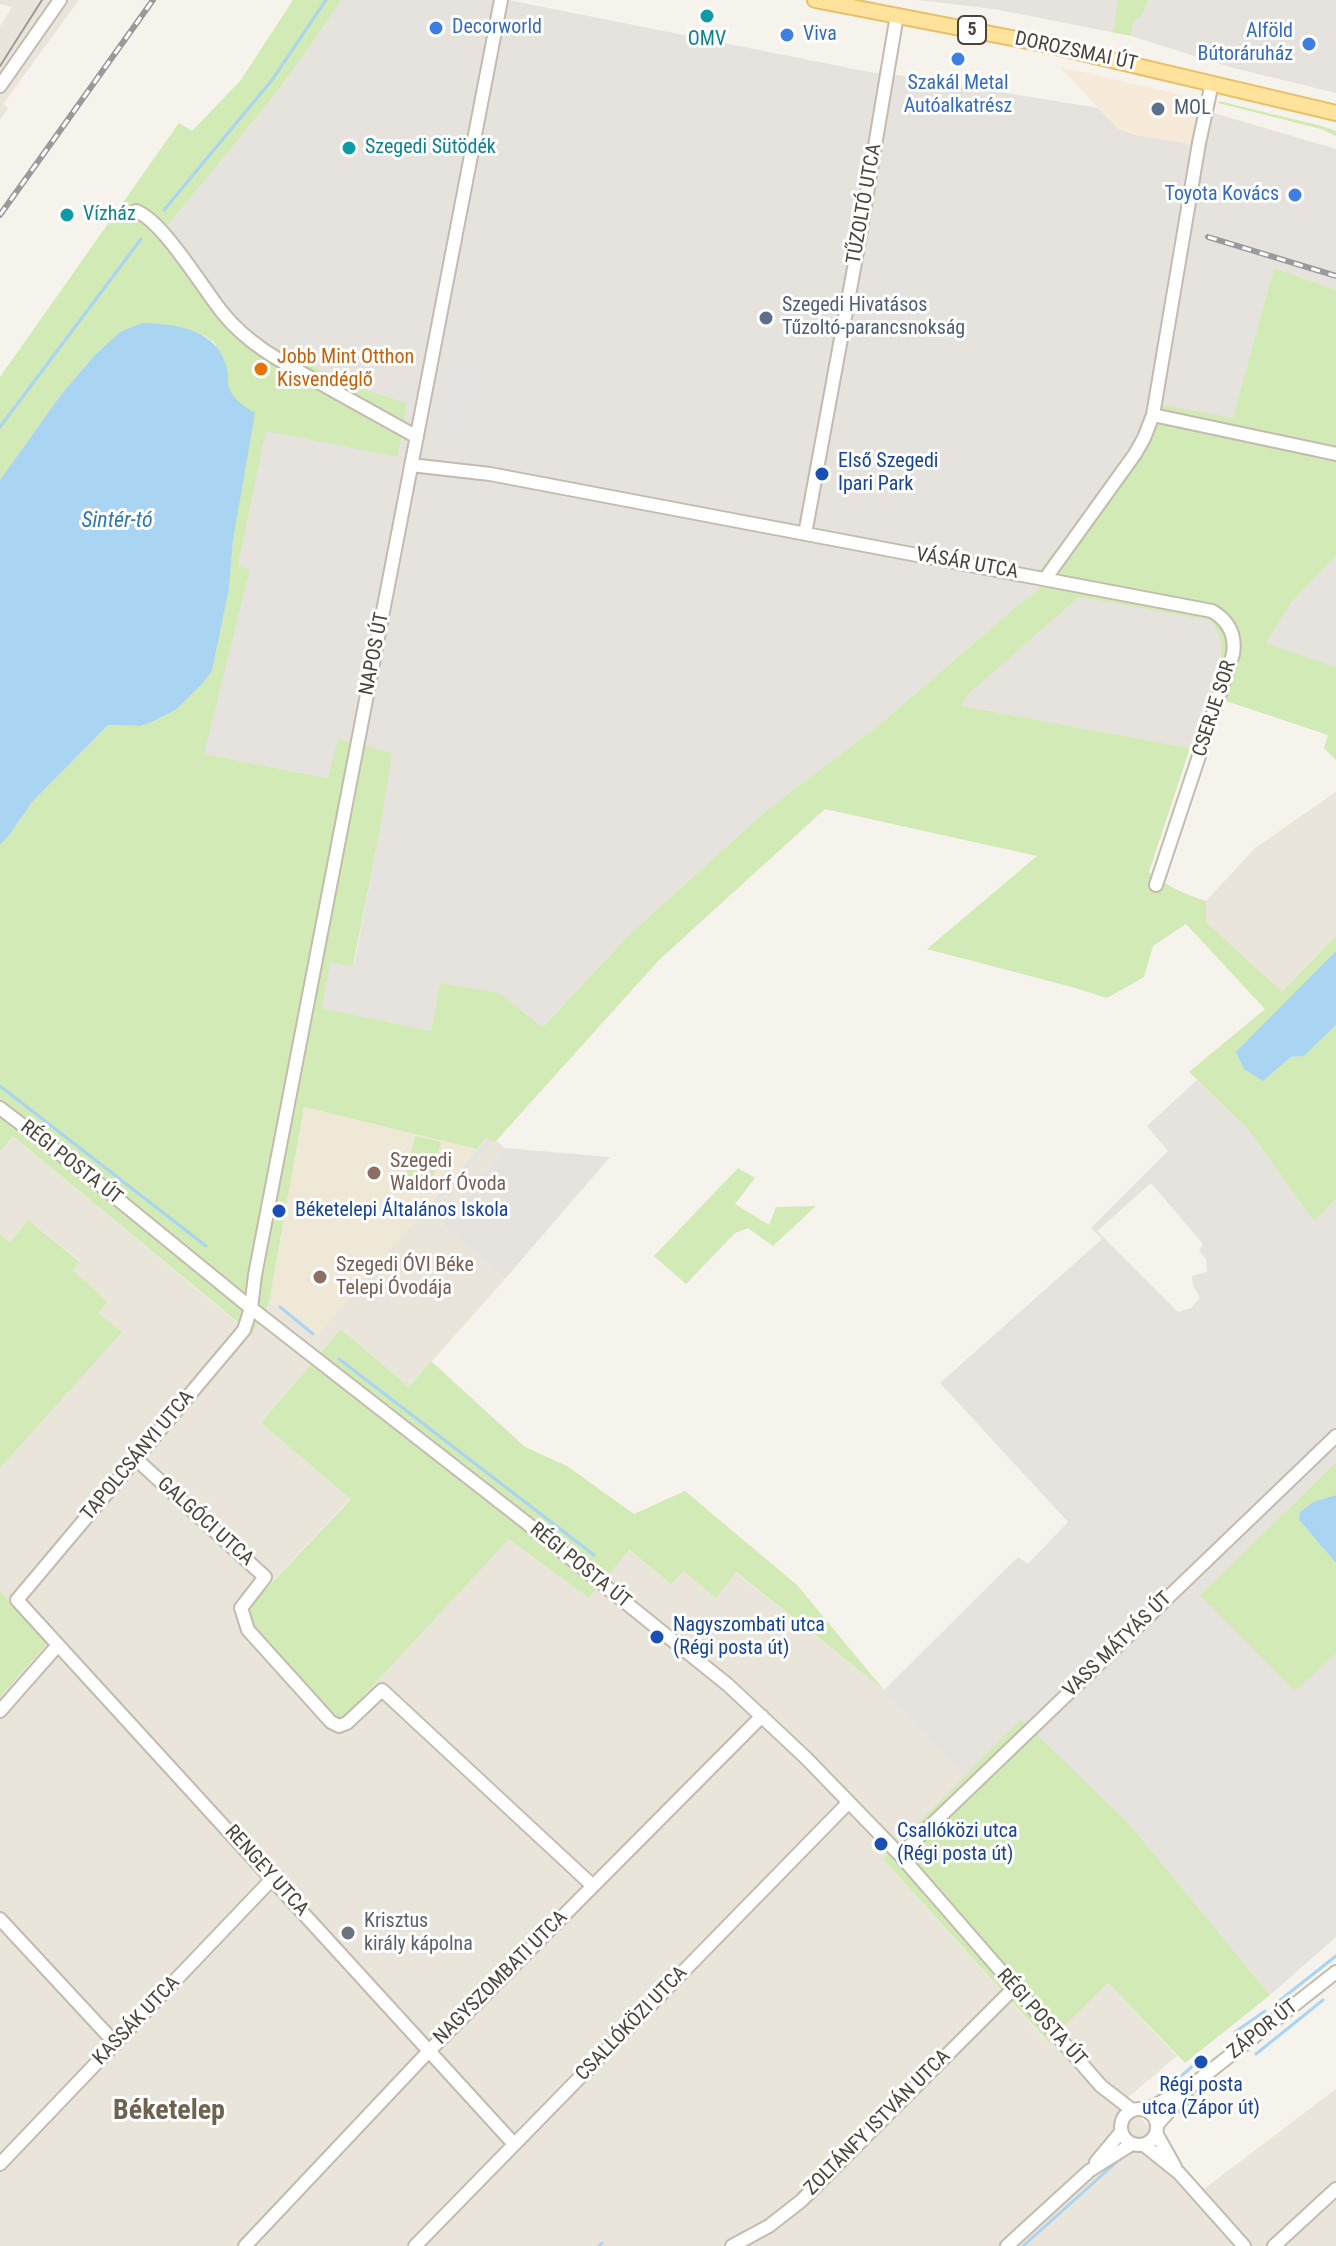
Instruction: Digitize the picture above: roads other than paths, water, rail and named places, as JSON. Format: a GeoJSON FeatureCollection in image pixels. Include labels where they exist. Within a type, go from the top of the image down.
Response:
{"type":"FeatureCollection","features":[{"type":"Feature","properties":{"kind":"main road","name":"DOROZSMAI ÚT"},"geometry":{"type":"LineString","coordinates":[[815,0],[1048,45],[1336,113]]}},
{"type":"Feature","properties":{"kind":"street"},"geometry":{"type":"LineString","coordinates":[[0,86],[60,0]]}},
{"type":"Feature","properties":{"kind":"street","name":"NAPOS ÚT"},"geometry":{"type":"LineString","coordinates":[[251,1308],[500,6]]}},
{"type":"Feature","properties":{"kind":"street","name":"TŰZOLTÓ UTCA"},"geometry":{"type":"LineString","coordinates":[[805,534],[897,15]]}},
{"type":"Feature","properties":{"kind":"street","name":"VÁSÁR UTCA"},"geometry":{"type":"LineString","coordinates":[[411,465],[490,474],[1045,579],[1135,454],[1153,415],[1212,83]]}},
{"type":"Feature","properties":{"kind":"street"},"geometry":{"type":"LineString","coordinates":[[140,212],[166,237],[237,329],[260,349],[417,437]]}},
{"type":"Feature","properties":{"kind":"street"},"geometry":{"type":"LineString","coordinates":[[1153,415],[1336,454]]}},
{"type":"Feature","properties":{"kind":"street","name":"CSERJE SOR"},"geometry":{"type":"LineString","coordinates":[[1045,579],[1206,608],[1223,618],[1233,634],[1233,654],[1156,885]]}},
{"type":"Feature","properties":{"kind":"street","name":"RÉGI POSTA ÚT"},"geometry":{"type":"LineString","coordinates":[[0,1108],[728,1685],[900,1855],[1101,2086],[1132,2110]]}},
{"type":"Feature","properties":{"kind":"street","name":"TAPOLCSÁNYI UTCA"},"geometry":{"type":"LineString","coordinates":[[17,1600],[244,1330],[251,1308]]}},
{"type":"Feature","properties":{"kind":"street","name":"VASS MÁTYÁS ÚT"},"geometry":{"type":"LineString","coordinates":[[900,1855],[1336,1436]]}},
{"type":"Feature","properties":{"kind":"street","name":"GALGÓCI UTCA"},"geometry":{"type":"LineString","coordinates":[[136,1459],[265,1577],[241,1608],[248,1630],[331,1722],[339,1726],[347,1723],[382,1690],[593,1886]]}},
{"type":"Feature","properties":{"kind":"street","name":"RENGEY UTCA"},"geometry":{"type":"LineString","coordinates":[[17,1600],[514,2144]]}},
{"type":"Feature","properties":{"kind":"street"},"geometry":{"type":"LineString","coordinates":[[0,1711],[58,1645]]}},
{"type":"Feature","properties":{"kind":"street","name":"NAGYSZOMBATI UTCA"},"geometry":{"type":"LineString","coordinates":[[245,2246],[428,2052],[762,1716]]}},
{"type":"Feature","properties":{"kind":"street","name":"CSALLÓKÖZI UTCA"},"geometry":{"type":"LineString","coordinates":[[415,2246],[849,1802]]}},
{"type":"Feature","properties":{"kind":"street","name":"KASSÁK UTCA"},"geometry":{"type":"LineString","coordinates":[[0,2164],[273,1878]]}},
{"type":"Feature","properties":{"kind":"street"},"geometry":{"type":"LineString","coordinates":[[0,1919],[116,2044]]}},
{"type":"Feature","properties":{"kind":"street","name":"ZÁPOR ÚT"},"geometry":{"type":"LineString","coordinates":[[1146,2110],[1190,2087],[1336,1972]]}},
{"type":"Feature","properties":{"kind":"street","name":"ZOLTÁNFY ISTVÁN UTCA"},"geometry":{"type":"LineString","coordinates":[[732,2246],[769,2226],[801,2201],[1014,1988]]}},
{"type":"Feature","properties":{"kind":"street","name":"RÉGI POSTA ÚT"},"geometry":{"type":"LineString","coordinates":[[1101,2086],[1121,2126]]}},
{"type":"Feature","properties":{"kind":"street","name":"ZÁPOR ÚT"},"geometry":{"type":"LineString","coordinates":[[1157,2129],[1190,2087]]}},
{"type":"Feature","properties":{"kind":"street"},"geometry":{"type":"LineString","coordinates":[[1007,2246],[1089,2171],[1132,2110],[1146,2110],[1154,2116],[1157,2129],[1179,2173]]}},
{"type":"Feature","properties":{"kind":"street"},"geometry":{"type":"LineString","coordinates":[[1121,2126],[1127,2141],[1138,2144],[1179,2173],[1244,2246]]}},
{"type":"Feature","properties":{"kind":"street"},"geometry":{"type":"LineString","coordinates":[[1089,2171],[1138,2144],[1149,2143],[1157,2129]]}},
{"type":"Feature","properties":{"kind":"street"},"geometry":{"type":"LineString","coordinates":[[1274,2246],[1336,2189]]}},
{"type":"Feature","properties":{"kind":"water","name":"Sintér-tó"},"geometry":{"type":"Polygon","coordinates":[[[142,323],[182,327],[205,337],[222,356],[233,396],[255,413],[233,540],[229,589],[212,671],[177,709],[154,721],[141,726],[108,725],[32,802],[0,845],[0,480],[60,396],[93,357],[120,332],[142,323]]]}},
{"type":"Feature","properties":{"kind":"water"},"geometry":{"type":"Polygon","coordinates":[[[1336,951],[1336,1025],[1304,1056],[1291,1057],[1263,1081],[1244,1069],[1236,1052],[1336,951]]]}},
{"type":"Feature","properties":{"kind":"water"},"geometry":{"type":"Polygon","coordinates":[[[1336,1495],[1336,1563],[1299,1520],[1300,1512],[1313,1502],[1336,1495]]]}},
{"type":"Feature","properties":{"kind":"waterway"},"geometry":{"type":"LineString","coordinates":[[164,210],[272,80],[326,0]]}},
{"type":"Feature","properties":{"kind":"waterway"},"geometry":{"type":"LineString","coordinates":[[0,427],[141,239]]}},
{"type":"Feature","properties":{"kind":"waterway"},"geometry":{"type":"LineString","coordinates":[[0,1086],[206,1246]]}},
{"type":"Feature","properties":{"kind":"waterway"},"geometry":{"type":"LineString","coordinates":[[280,1307],[313,1334]]}},
{"type":"Feature","properties":{"kind":"waterway"},"geometry":{"type":"LineString","coordinates":[[339,1359],[594,1555]]}},
{"type":"Feature","properties":{"kind":"waterway"},"geometry":{"type":"LineString","coordinates":[[1279,2001],[1336,1956]]}},
{"type":"Feature","properties":{"kind":"waterway"},"geometry":{"type":"LineString","coordinates":[[1256,2054],[1323,2000]]}},
{"type":"Feature","properties":{"kind":"waterway"},"geometry":{"type":"LineString","coordinates":[[1235,2032],[1265,2011]]}},
{"type":"Feature","properties":{"kind":"waterway"},"geometry":{"type":"LineString","coordinates":[[1159,2095],[1195,2064]]}},
{"type":"Feature","properties":{"kind":"waterway"},"geometry":{"type":"LineString","coordinates":[[1176,2115],[1194,2098],[1220,2084]]}},
{"type":"Feature","properties":{"kind":"waterway"},"geometry":{"type":"LineString","coordinates":[[1023,2246],[1120,2159]]}},
{"type":"Feature","properties":{"kind":"waterway"},"geometry":{"type":"LineString","coordinates":[[599,2246],[602,2243]]}},
{"type":"Feature","properties":{"kind":"tram line"},"geometry":{"type":"LineString","coordinates":[[0,66],[42,0]]}},
{"type":"Feature","properties":{"kind":"railway"},"geometry":{"type":"LineString","coordinates":[[0,215],[153,0]]}},
{"type":"Feature","properties":{"kind":"railway"},"geometry":{"type":"LineString","coordinates":[[1208,237],[1336,276]]}},
{"type":"Feature","properties":{"kind":"place","name":"OMV"},"geometry":{"type":"Point","coordinates":[707,16]}},
{"type":"Feature","properties":{"kind":"place","name":"Decorworld"},"geometry":{"type":"Point","coordinates":[436,28]}},
{"type":"Feature","properties":{"kind":"place","name":"Viva"},"geometry":{"type":"Point","coordinates":[787,35]}},
{"type":"Feature","properties":{"kind":"place","name":"Alföld Bútoráruház"},"geometry":{"type":"Point","coordinates":[1309,44]}},
{"type":"Feature","properties":{"kind":"place","name":"Szakál Metal Autóalkatrész"},"geometry":{"type":"Point","coordinates":[958,59]}},
{"type":"Feature","properties":{"kind":"place","name":"MOL"},"geometry":{"type":"Point","coordinates":[1158,109]}},
{"type":"Feature","properties":{"kind":"place","name":"Szegedi Sütödék"},"geometry":{"type":"Point","coordinates":[349,148]}},
{"type":"Feature","properties":{"kind":"place","name":"Toyota Kovács"},"geometry":{"type":"Point","coordinates":[1295,195]}},
{"type":"Feature","properties":{"kind":"place","name":"Vízház"},"geometry":{"type":"Point","coordinates":[67,215]}},
{"type":"Feature","properties":{"kind":"place","name":"Szegedi Hivatásos Tűzoltó-parancsnokság"},"geometry":{"type":"Point","coordinates":[766,318]}},
{"type":"Feature","properties":{"kind":"place","name":"Jobb Mint Otthon Kisvendéglő"},"geometry":{"type":"Point","coordinates":[261,369]}},
{"type":"Feature","properties":{"kind":"place","name":"Első Szegedi Ipari Park"},"geometry":{"type":"Point","coordinates":[822,474]}},
{"type":"Feature","properties":{"kind":"place","name":"Szegedi Waldorf Óvoda"},"geometry":{"type":"Point","coordinates":[374,1173]}},
{"type":"Feature","properties":{"kind":"place","name":"Béketelepi Általános Iskola"},"geometry":{"type":"Point","coordinates":[279,1211]}},
{"type":"Feature","properties":{"kind":"place","name":"Szegedi ÓVI Béke Telepi Óvodája"},"geometry":{"type":"Point","coordinates":[320,1277]}},
{"type":"Feature","properties":{"kind":"place","name":"Nagyszombati utca (Régi posta út)"},"geometry":{"type":"Point","coordinates":[657,1637]}},
{"type":"Feature","properties":{"kind":"place","name":"Csallóközi utca (Régi posta út)"},"geometry":{"type":"Point","coordinates":[881,1844]}},
{"type":"Feature","properties":{"kind":"place","name":"Krisztus király kápolna"},"geometry":{"type":"Point","coordinates":[348,1933]}},
{"type":"Feature","properties":{"kind":"place","name":"Régi posta utca (Zápor út)"},"geometry":{"type":"Point","coordinates":[1201,2062]}},
{"type":"Feature","properties":{"kind":"district","name":"Béketelep"},"geometry":{"type":"Point","coordinates":[169,2112]}}]}
